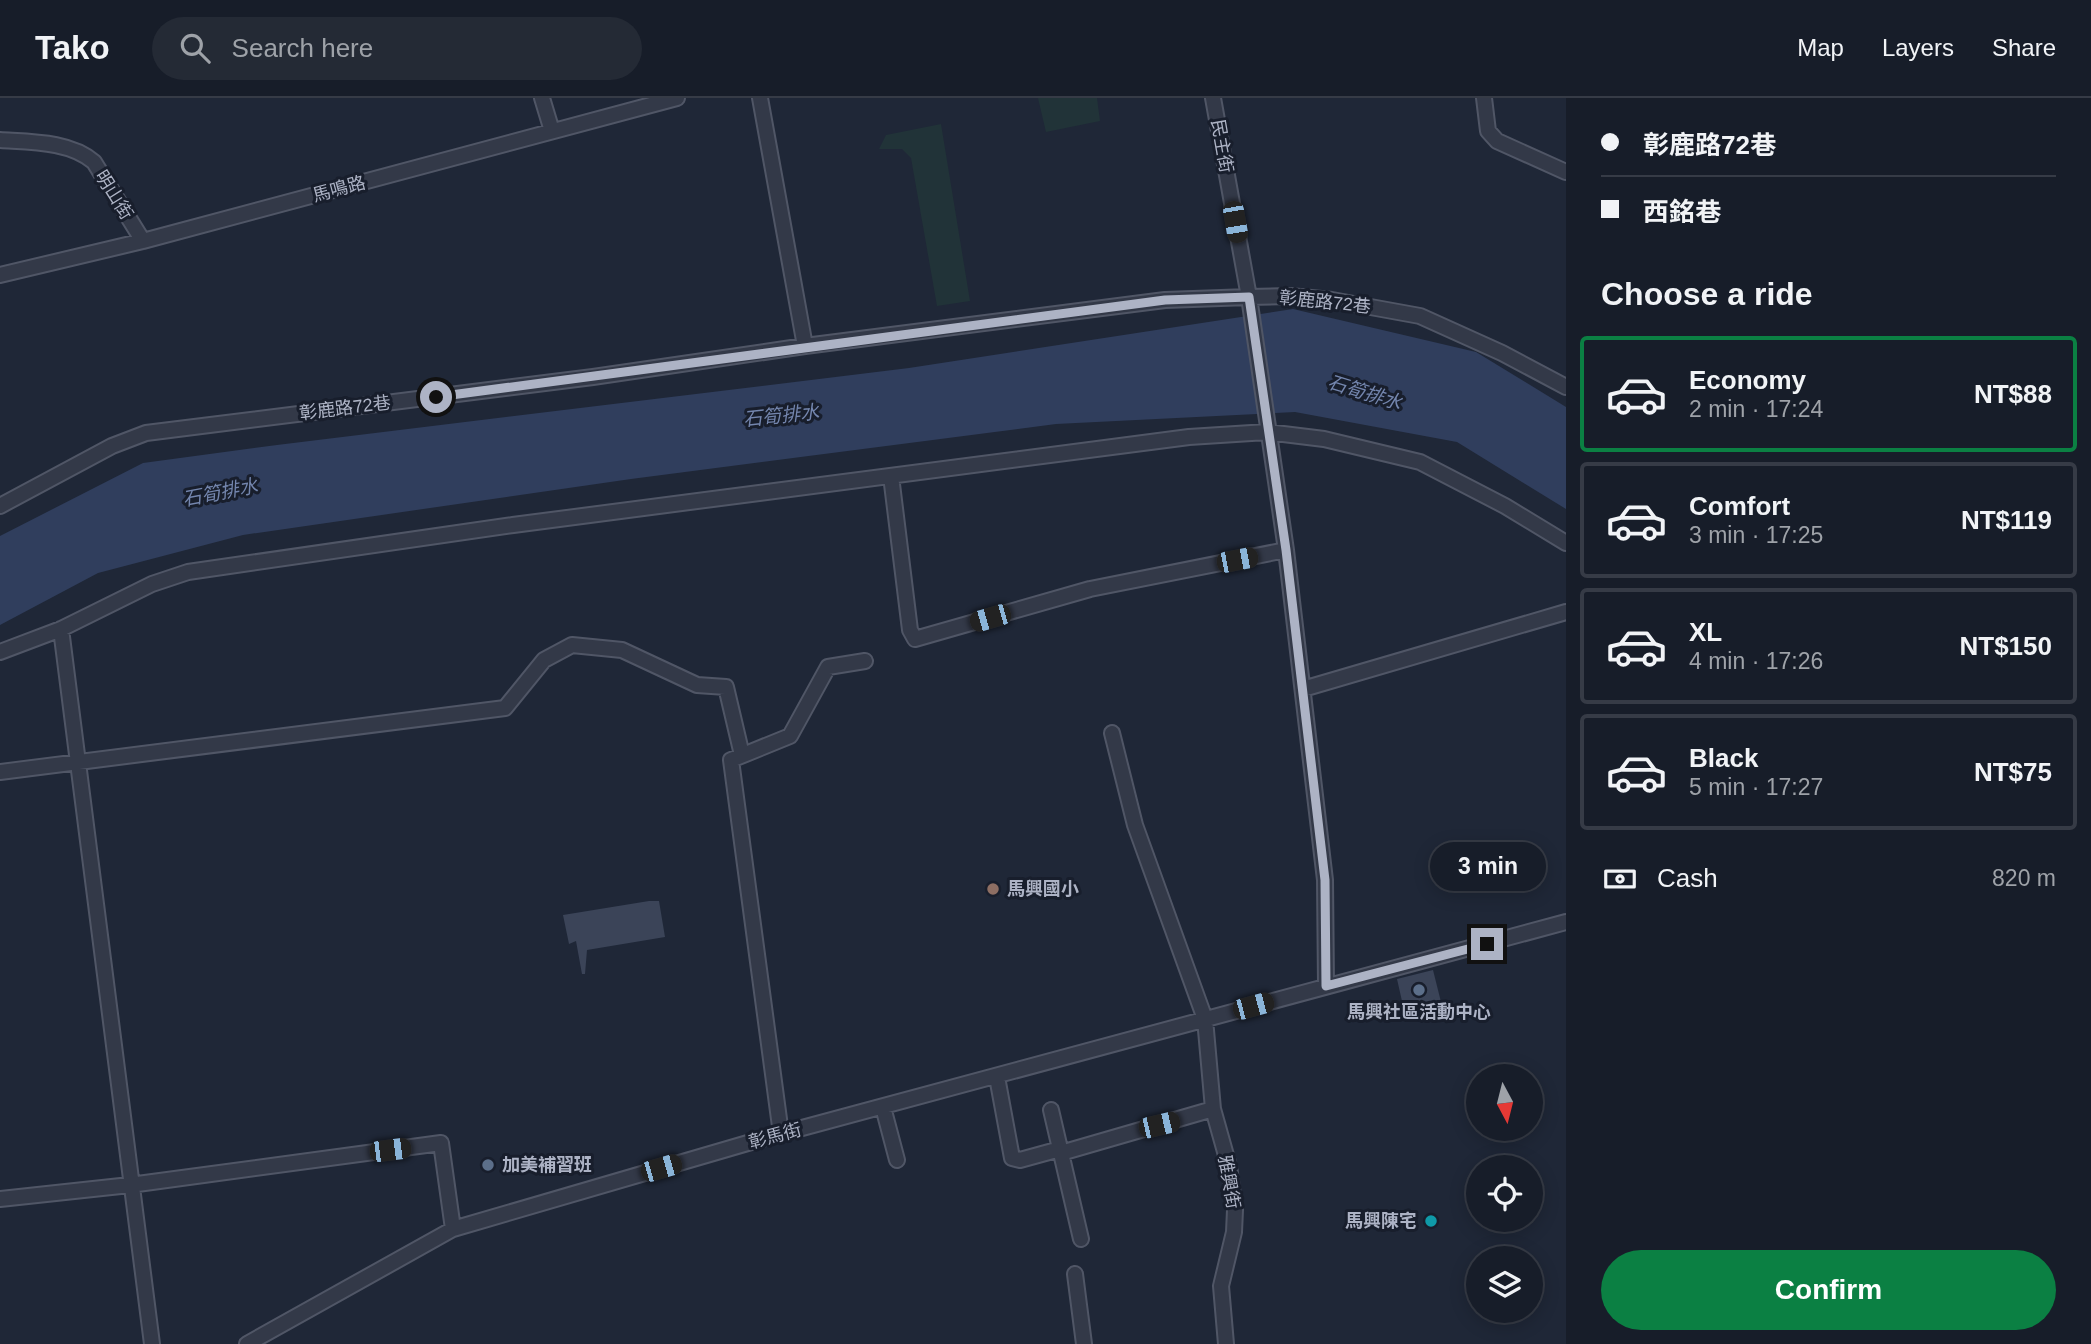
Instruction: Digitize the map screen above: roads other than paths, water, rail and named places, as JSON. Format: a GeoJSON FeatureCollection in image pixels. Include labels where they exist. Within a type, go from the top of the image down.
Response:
{"type":"FeatureCollection","features":[{"type":"Feature","properties":{"kind":"street"},"geometry":{"type":"LineString","coordinates":[[542,98],[552,131]]}},
{"type":"Feature","properties":{"kind":"street","name":"馬鳴路"},"geometry":{"type":"LineString","coordinates":[[0,275],[143,241],[677,98]]}},
{"type":"Feature","properties":{"kind":"street"},"geometry":{"type":"LineString","coordinates":[[760,98],[805,346]]}},
{"type":"Feature","properties":{"kind":"street","name":"民主街"},"geometry":{"type":"LineString","coordinates":[[1213,98],[1249,297],[1286,550],[1325,880],[1326,986]]}},
{"type":"Feature","properties":{"kind":"street"},"geometry":{"type":"LineString","coordinates":[[1484,98],[1488,131],[1497,141],[1566,173]]}},
{"type":"Feature","properties":{"kind":"street","name":"明山街"},"geometry":{"type":"LineString","coordinates":[[0,140],[61,146],[85,155],[94,162],[143,241]]}},
{"type":"Feature","properties":{"kind":"street","name":"彰鹿路72巷"},"geometry":{"type":"LineString","coordinates":[[0,506],[112,446],[146,433],[593,377],[805,346],[1165,300],[1290,296],[1332,300],[1420,316],[1502,353],[1566,387]]}},
{"type":"Feature","properties":{"kind":"street"},"geometry":{"type":"LineString","coordinates":[[0,652],[61,629],[152,584],[188,572],[513,525],[1189,437],[1267,432],[1324,439],[1420,462],[1505,506],[1566,544]]}},
{"type":"Feature","properties":{"kind":"street"},"geometry":{"type":"LineString","coordinates":[[891,476],[910,630],[915,639],[1090,589],[1286,550]]}},
{"type":"Feature","properties":{"kind":"street"},"geometry":{"type":"LineString","coordinates":[[1303,689],[1566,611]]}},
{"type":"Feature","properties":{"kind":"street"},"geometry":{"type":"LineString","coordinates":[[61,629],[152,1344]]}},
{"type":"Feature","properties":{"kind":"street"},"geometry":{"type":"LineString","coordinates":[[0,772],[505,708],[544,660],[572,645],[622,650],[697,685],[726,687],[742,755]]}},
{"type":"Feature","properties":{"kind":"street"},"geometry":{"type":"LineString","coordinates":[[781,1133],[731,760],[790,736],[828,667],[864,661]]}},
{"type":"Feature","properties":{"kind":"street","name":"雅興街"},"geometry":{"type":"LineString","coordinates":[[1111,733],[1135,825],[1205,1019],[1213,1109],[1229,1166],[1235,1210],[1234,1232],[1221,1286],[1226,1344]]}},
{"type":"Feature","properties":{"kind":"street","name":"彰馬街"},"geometry":{"type":"LineString","coordinates":[[247,1344],[453,1229],[781,1133],[1566,922]]}},
{"type":"Feature","properties":{"kind":"street"},"geometry":{"type":"LineString","coordinates":[[997,1077],[1012,1158],[1020,1160],[1213,1109]]}},
{"type":"Feature","properties":{"kind":"street"},"geometry":{"type":"LineString","coordinates":[[883,1107],[897,1160]]}},
{"type":"Feature","properties":{"kind":"street"},"geometry":{"type":"LineString","coordinates":[[1051,1110],[1081,1239]]}},
{"type":"Feature","properties":{"kind":"street"},"geometry":{"type":"LineString","coordinates":[[0,1199],[130,1185],[441,1143],[453,1229]]}},
{"type":"Feature","properties":{"kind":"street"},"geometry":{"type":"LineString","coordinates":[[1075,1274],[1084,1344]]}},
{"type":"Feature","properties":{"kind":"water","name":"石筍排水"},"geometry":{"type":"Polygon","coordinates":[[[1293,309],[1476,352],[1566,407],[1566,509],[1457,442],[1295,412],[1056,424],[631,479],[243,535],[98,573],[0,625],[0,536],[143,463],[909,368],[1293,309]]]}},
{"type":"Feature","properties":{"kind":"place","name":"馬興國小"},"geometry":{"type":"Point","coordinates":[993,889]}},
{"type":"Feature","properties":{"kind":"place","name":"馬興社區活動中心"},"geometry":{"type":"Point","coordinates":[1419,990]}},
{"type":"Feature","properties":{"kind":"place","name":"加美補習班"},"geometry":{"type":"Point","coordinates":[488,1165]}},
{"type":"Feature","properties":{"kind":"place","name":"馬興陳宅"},"geometry":{"type":"Point","coordinates":[1431,1221]}}]}
